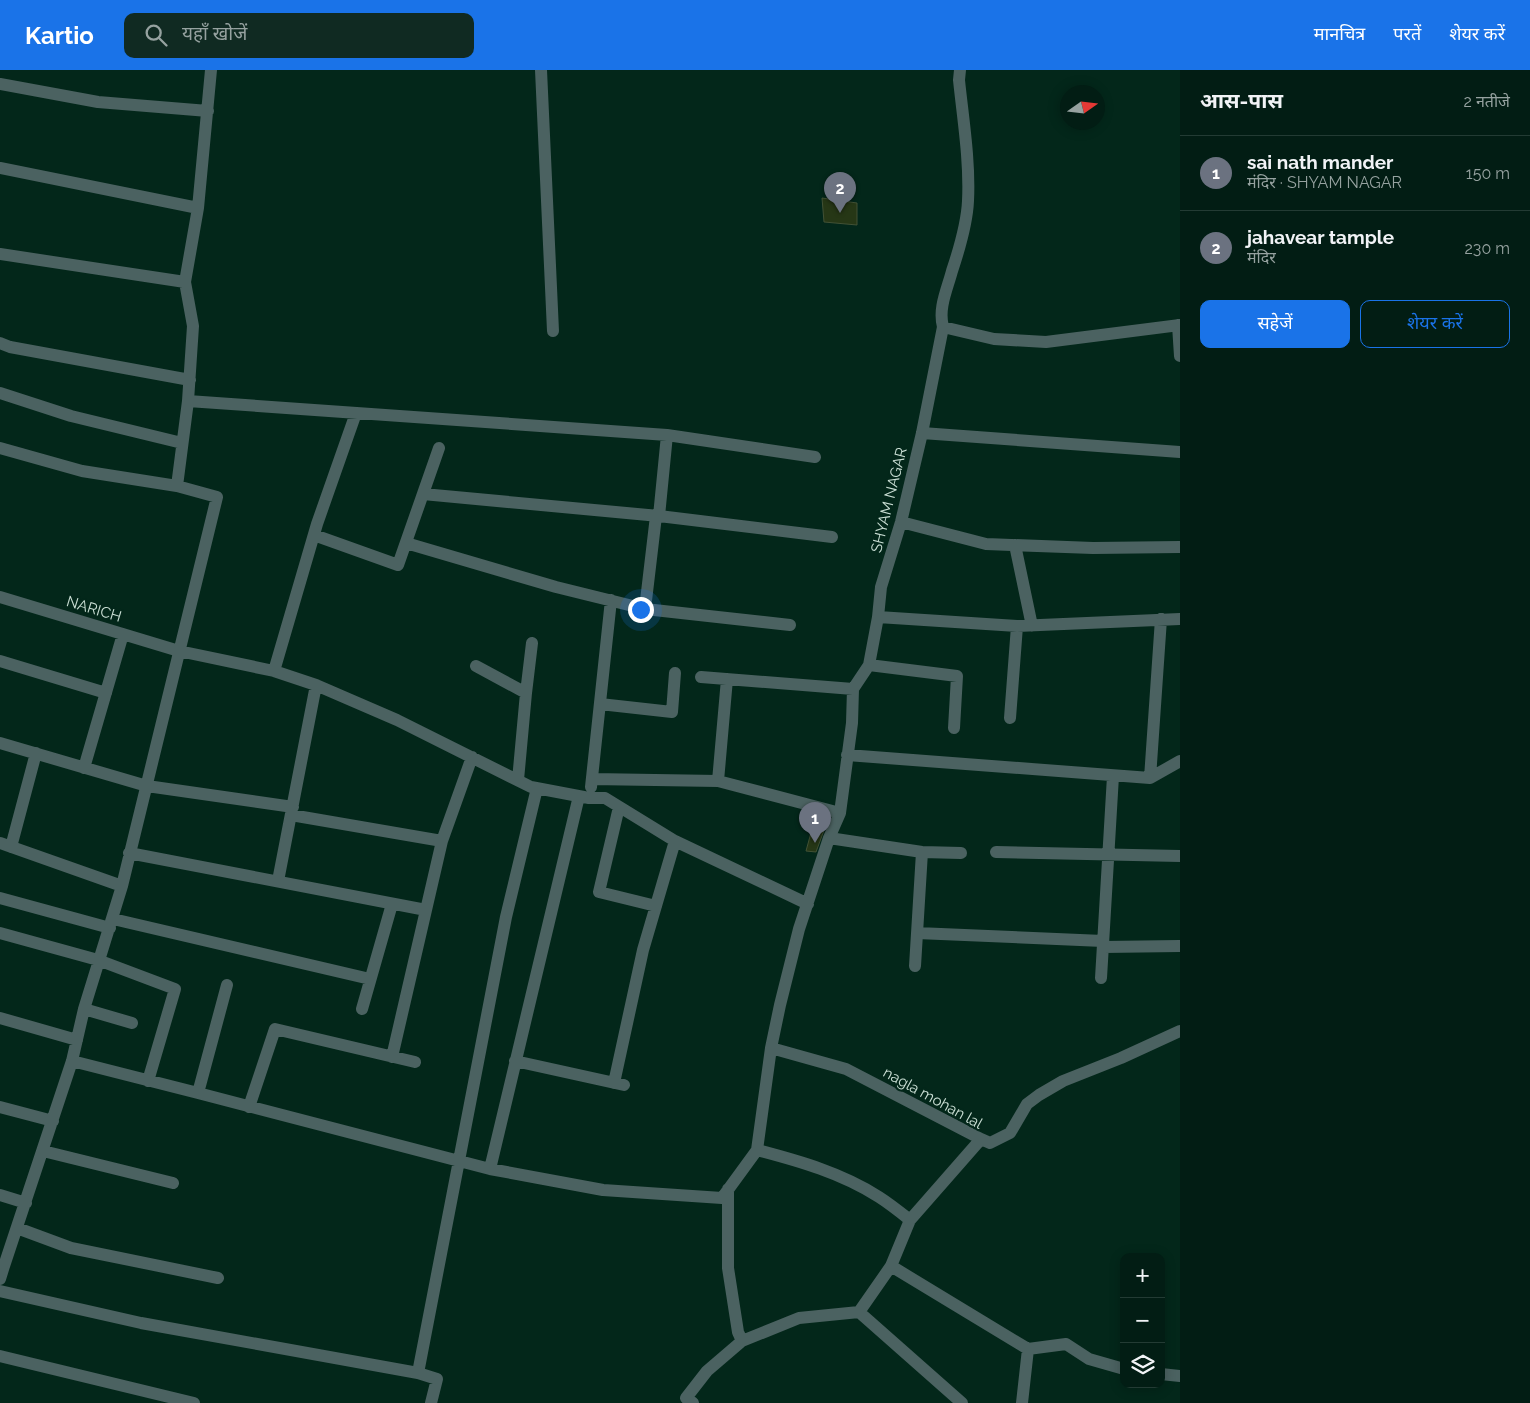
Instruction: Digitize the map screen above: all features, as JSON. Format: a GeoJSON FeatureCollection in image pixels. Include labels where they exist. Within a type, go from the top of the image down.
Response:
{"type":"FeatureCollection","features":[{"type":"Feature","properties":{"kind":"street"},"geometry":{"type":"LineString","coordinates":[[177,486],[188,401],[193,326],[185,282],[198,208],[211,70]]}},
{"type":"Feature","properties":{"kind":"street"},"geometry":{"type":"LineString","coordinates":[[541,70],[553,331]]}},
{"type":"Feature","properties":{"kind":"street","name":"SHYAM NAGAR"},"geometry":{"type":"LineString","coordinates":[[853,689],[869,664],[878,617],[881,587],[901,522],[922,433],[943,326],[941,318],[942,307],[959,248],[968,202],[966,140],[958,80],[960,70]]}},
{"type":"Feature","properties":{"kind":"street"},"geometry":{"type":"LineString","coordinates":[[0,84],[98,102],[208,111]]}},
{"type":"Feature","properties":{"kind":"street"},"geometry":{"type":"LineString","coordinates":[[0,168],[198,208]]}},
{"type":"Feature","properties":{"kind":"street"},"geometry":{"type":"LineString","coordinates":[[0,254],[185,282]]}},
{"type":"Feature","properties":{"kind":"street"},"geometry":{"type":"LineString","coordinates":[[943,326],[994,339],[1046,342],[1179,325],[1180,356]]}},
{"type":"Feature","properties":{"kind":"street"},"geometry":{"type":"LineString","coordinates":[[0,344],[190,380]]}},
{"type":"Feature","properties":{"kind":"street"},"geometry":{"type":"LineString","coordinates":[[0,393],[70,416],[182,443]]}},
{"type":"Feature","properties":{"kind":"street"},"geometry":{"type":"LineString","coordinates":[[188,401],[667,435],[815,458]]}},
{"type":"Feature","properties":{"kind":"street"},"geometry":{"type":"LineString","coordinates":[[274,671],[314,535],[356,413]]}},
{"type":"Feature","properties":{"kind":"street"},"geometry":{"type":"LineString","coordinates":[[922,433],[1180,452]]}},
{"type":"Feature","properties":{"kind":"street"},"geometry":{"type":"LineString","coordinates":[[645,609],[667,435]]}},
{"type":"Feature","properties":{"kind":"street"},"geometry":{"type":"LineString","coordinates":[[0,448],[82,471],[177,486],[217,497],[122,886],[98,960],[72,1061],[26,1203],[2,1265],[0,1279]]}},
{"type":"Feature","properties":{"kind":"street"},"geometry":{"type":"LineString","coordinates":[[314,535],[398,565],[439,448]]}},
{"type":"Feature","properties":{"kind":"street"},"geometry":{"type":"LineString","coordinates":[[423,494],[658,516],[832,537]]}},
{"type":"Feature","properties":{"kind":"street"},"geometry":{"type":"LineString","coordinates":[[901,522],[986,544],[1093,548],[1180,546]]}},
{"type":"Feature","properties":{"kind":"street"},"geometry":{"type":"LineString","coordinates":[[406,543],[556,587],[645,609],[790,625]]}},
{"type":"Feature","properties":{"kind":"street"},"geometry":{"type":"LineString","coordinates":[[1015,545],[1032,626]]}},
{"type":"Feature","properties":{"kind":"street","name":"NARICH"},"geometry":{"type":"LineString","coordinates":[[0,597],[179,651],[274,671],[316,685],[397,720],[531,787],[584,797],[604,798],[675,841],[808,904]]}},
{"type":"Feature","properties":{"kind":"street"},"geometry":{"type":"LineString","coordinates":[[490,1169],[584,797],[592,779],[611,600]]}},
{"type":"Feature","properties":{"kind":"street"},"geometry":{"type":"LineString","coordinates":[[878,617],[1016,626],[1180,619]]}},
{"type":"Feature","properties":{"kind":"street"},"geometry":{"type":"LineString","coordinates":[[1150,778],[1161,619]]}},
{"type":"Feature","properties":{"kind":"street"},"geometry":{"type":"LineString","coordinates":[[1010,718],[1016,626]]}},
{"type":"Feature","properties":{"kind":"street"},"geometry":{"type":"LineString","coordinates":[[84,768],[124,634]]}},
{"type":"Feature","properties":{"kind":"street"},"geometry":{"type":"LineString","coordinates":[[518,780],[532,643]]}},
{"type":"Feature","properties":{"kind":"street"},"geometry":{"type":"LineString","coordinates":[[0,661],[106,693]]}},
{"type":"Feature","properties":{"kind":"street"},"geometry":{"type":"LineString","coordinates":[[869,664],[957,676],[954,728]]}},
{"type":"Feature","properties":{"kind":"street"},"geometry":{"type":"LineString","coordinates":[[476,666],[526,693]]}},
{"type":"Feature","properties":{"kind":"street"},"geometry":{"type":"LineString","coordinates":[[600,704],[672,712],[675,673]]}},
{"type":"Feature","properties":{"kind":"street"},"geometry":{"type":"LineString","coordinates":[[72,1061],[490,1169],[603,1190],[722,1198],[757,1150],[771,1048],[799,929],[829,838],[840,813],[852,723],[853,689],[702,677]]}},
{"type":"Feature","properties":{"kind":"street"},"geometry":{"type":"LineString","coordinates":[[718,781],[727,679]]}},
{"type":"Feature","properties":{"kind":"street"},"geometry":{"type":"LineString","coordinates":[[278,881],[316,685]]}},
{"type":"Feature","properties":{"kind":"street"},"geometry":{"type":"LineString","coordinates":[[0,743],[147,786],[292,811],[442,841]]}},
{"type":"Feature","properties":{"kind":"street"},"geometry":{"type":"LineString","coordinates":[[36,753],[6,845],[122,886]]}},
{"type":"Feature","properties":{"kind":"street"},"geometry":{"type":"LineString","coordinates":[[847,755],[1150,778],[1180,761]]}},
{"type":"Feature","properties":{"kind":"street"},"geometry":{"type":"LineString","coordinates":[[392,1057],[442,841],[472,757]]}},
{"type":"Feature","properties":{"kind":"street"},"geometry":{"type":"LineString","coordinates":[[1101,978],[1113,776]]}},
{"type":"Feature","properties":{"kind":"street"},"geometry":{"type":"LineString","coordinates":[[592,779],[718,781],[840,813]]}},
{"type":"Feature","properties":{"kind":"street"},"geometry":{"type":"LineString","coordinates":[[418,1373],[506,917],[537,788]]}},
{"type":"Feature","properties":{"kind":"street"},"geometry":{"type":"LineString","coordinates":[[619,807],[599,892],[656,906]]}},
{"type":"Feature","properties":{"kind":"street"},"geometry":{"type":"LineString","coordinates":[[829,838],[922,852],[961,853]]}},
{"type":"Feature","properties":{"kind":"street"},"geometry":{"type":"LineString","coordinates":[[516,1061],[619,1084],[643,950],[675,841]]}},
{"type":"Feature","properties":{"kind":"street"},"geometry":{"type":"LineString","coordinates":[[914,966],[922,852]]}},
{"type":"Feature","properties":{"kind":"street"},"geometry":{"type":"LineString","coordinates":[[996,852],[1180,856]]}},
{"type":"Feature","properties":{"kind":"street"},"geometry":{"type":"LineString","coordinates":[[129,853],[426,910]]}},
{"type":"Feature","properties":{"kind":"street"},"geometry":{"type":"LineString","coordinates":[[0,898],[370,979]]}},
{"type":"Feature","properties":{"kind":"street"},"geometry":{"type":"LineString","coordinates":[[362,1009],[392,904]]}},
{"type":"Feature","properties":{"kind":"street"},"geometry":{"type":"LineString","coordinates":[[0,933],[98,960],[175,990],[148,1081]]}},
{"type":"Feature","properties":{"kind":"street"},"geometry":{"type":"LineString","coordinates":[[917,933],[1103,944],[1180,946]]}},
{"type":"Feature","properties":{"kind":"street"},"geometry":{"type":"LineString","coordinates":[[198,1093],[227,985]]}},
{"type":"Feature","properties":{"kind":"street"},"geometry":{"type":"LineString","coordinates":[[84,1009],[132,1023]]}},
{"type":"Feature","properties":{"kind":"street"},"geometry":{"type":"LineString","coordinates":[[0,1018],[77,1040]]}},
{"type":"Feature","properties":{"kind":"street"},"geometry":{"type":"LineString","coordinates":[[249,1107],[275,1029],[415,1062]]}},
{"type":"Feature","properties":{"kind":"street"},"geometry":{"type":"LineString","coordinates":[[981,1139],[990,1143],[1010,1133],[1027,1104],[1063,1081],[1121,1058],[1180,1031]]}},
{"type":"Feature","properties":{"kind":"street","name":"nagla mohan lal"},"geometry":{"type":"LineString","coordinates":[[771,1048],[846,1069],[981,1139],[910,1220],[891,1266],[859,1312]]}},
{"type":"Feature","properties":{"kind":"street"},"geometry":{"type":"LineString","coordinates":[[0,1107],[53,1121]]}},
{"type":"Feature","properties":{"kind":"street"},"geometry":{"type":"LineString","coordinates":[[757,1150],[802,1161],[842,1177],[878,1196],[910,1220]]}},
{"type":"Feature","properties":{"kind":"street"},"geometry":{"type":"LineString","coordinates":[[43,1151],[173,1182]]}},
{"type":"Feature","properties":{"kind":"street"},"geometry":{"type":"LineString","coordinates":[[728,1189],[728,1268],[738,1332],[742,1341]]}},
{"type":"Feature","properties":{"kind":"street"},"geometry":{"type":"LineString","coordinates":[[0,1195],[26,1203]]}},
{"type":"Feature","properties":{"kind":"street"},"geometry":{"type":"LineString","coordinates":[[17,1228],[71,1248],[218,1278]]}},
{"type":"Feature","properties":{"kind":"street"},"geometry":{"type":"LineString","coordinates":[[891,1266],[1028,1349],[1066,1344],[1089,1359],[1120,1368]]}},
{"type":"Feature","properties":{"kind":"street"},"geometry":{"type":"LineString","coordinates":[[0,1291],[141,1323],[418,1373],[437,1379],[431,1403]]}},
{"type":"Feature","properties":{"kind":"street"},"geometry":{"type":"LineString","coordinates":[[693,1403],[686,1398],[706,1371],[742,1341],[800,1318],[859,1312],[962,1403]]}},
{"type":"Feature","properties":{"kind":"street"},"geometry":{"type":"LineString","coordinates":[[1022,1403],[1028,1349]]}},
{"type":"Feature","properties":{"kind":"street"},"geometry":{"type":"LineString","coordinates":[[0,1356],[194,1403]]}},
{"type":"Feature","properties":{"kind":"street"},"geometry":{"type":"LineString","coordinates":[[1165,1374],[1180,1376]]}},
{"type":"Feature","properties":{"kind":"building"},"geometry":{"type":"Polygon","coordinates":[[[822,198],[857,203],[857,225],[824,222],[822,198]]]}},
{"type":"Feature","properties":{"kind":"building"},"geometry":{"type":"Polygon","coordinates":[[[815,818],[827,822],[816,852],[806,851],[815,818]]]}},
{"type":"Feature","properties":{"kind":"place","name":"jahavear tample"},"geometry":{"type":"Point","coordinates":[840,213]}},
{"type":"Feature","properties":{"kind":"place","name":"sai nath mander"},"geometry":{"type":"Point","coordinates":[815,843]}}]}
